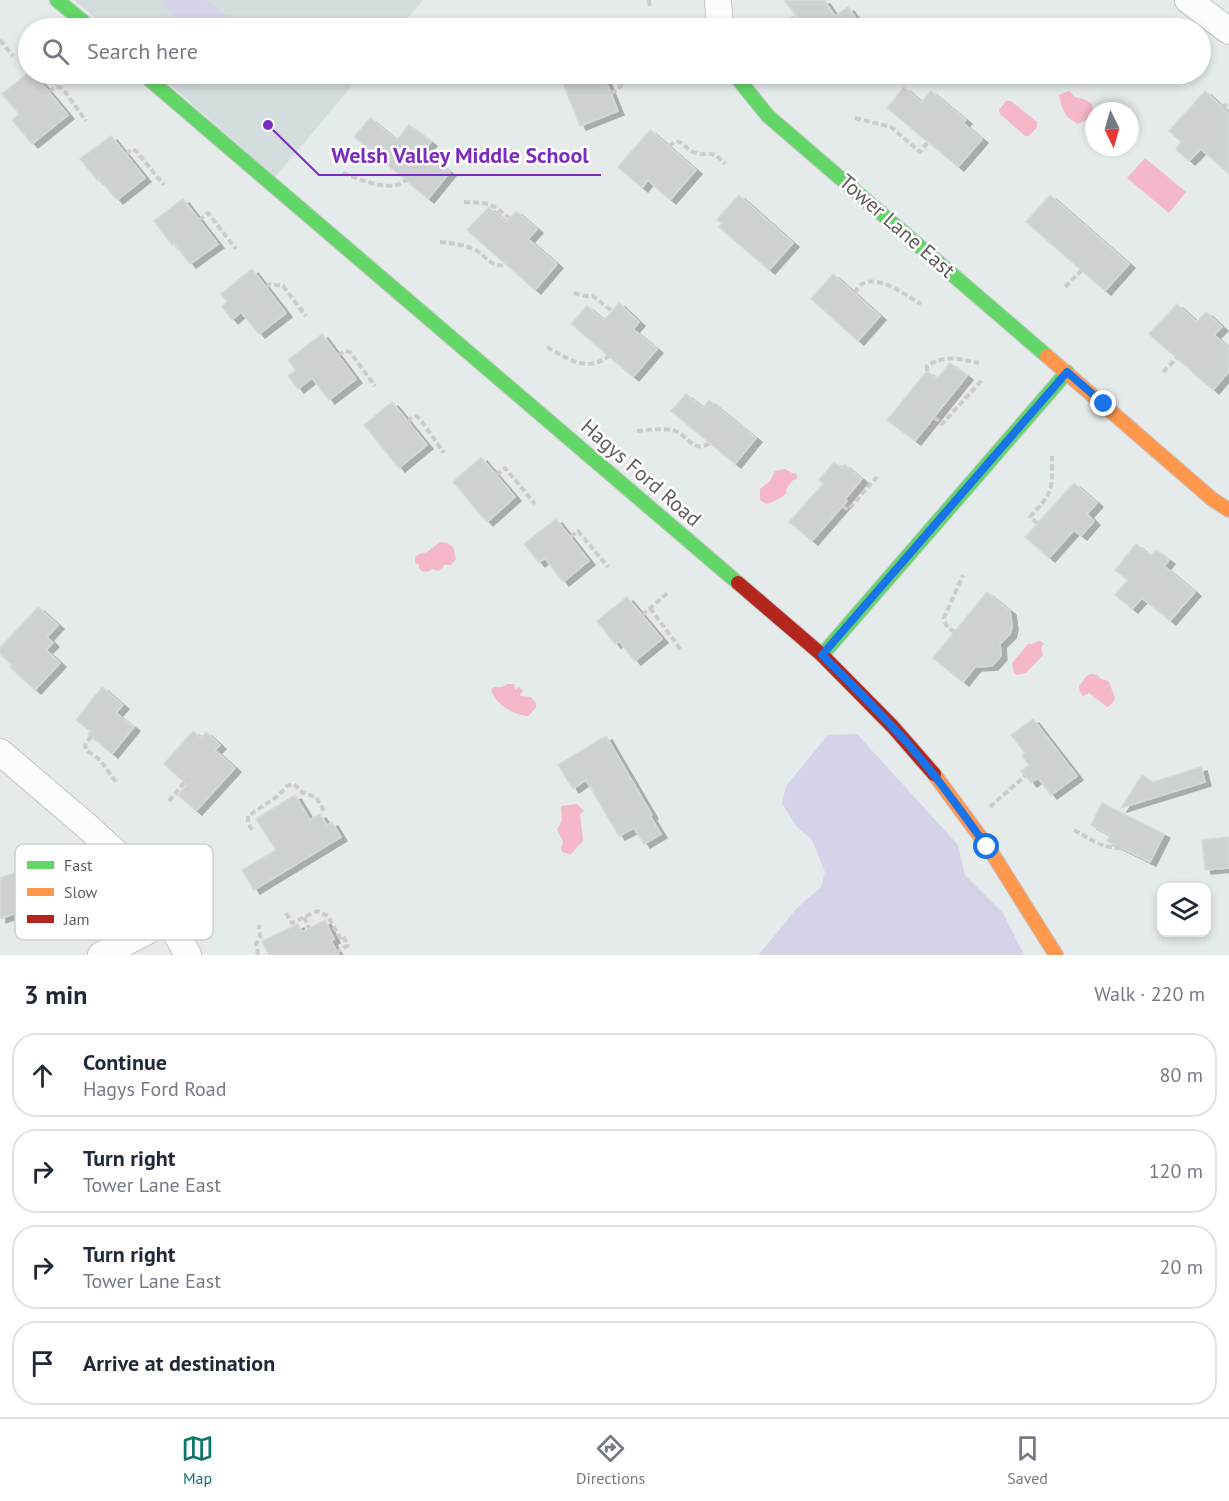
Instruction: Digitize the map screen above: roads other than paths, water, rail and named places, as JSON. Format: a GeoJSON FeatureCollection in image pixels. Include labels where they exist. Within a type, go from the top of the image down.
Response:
{"type":"FeatureCollection","features":[{"type":"Feature","properties":{"kind":"street"},"geometry":{"type":"LineString","coordinates":[[57,0],[79,18]]}},
{"type":"Feature","properties":{"kind":"street"},"geometry":{"type":"LineString","coordinates":[[718,0],[719,18]]}},
{"type":"Feature","properties":{"kind":"street"},"geometry":{"type":"LineString","coordinates":[[1188,0],[1229,30]]}},
{"type":"Feature","properties":{"kind":"street","name":"Hagys Ford Road"},"geometry":{"type":"LineString","coordinates":[[155,84],[822,655],[916,752],[970,824],[1056,955]]}},
{"type":"Feature","properties":{"kind":"street","name":"Tower Lane East"},"geometry":{"type":"LineString","coordinates":[[741,84],[762,110],[1212,499],[1229,510]]}},
{"type":"Feature","properties":{"kind":"street"},"geometry":{"type":"LineString","coordinates":[[822,655],[1067,372]]}},
{"type":"Feature","properties":{"kind":"street"},"geometry":{"type":"LineString","coordinates":[[0,752],[107,844]]}},
{"type":"Feature","properties":{"kind":"street"},"geometry":{"type":"LineString","coordinates":[[101,955],[130,940]]}},
{"type":"Feature","properties":{"kind":"street"},"geometry":{"type":"LineString","coordinates":[[180,940],[188,955]]}},
{"type":"Feature","properties":{"kind":"place","name":"Welsh Valley Middle School"},"geometry":{"type":"Point","coordinates":[268,125]}}]}
